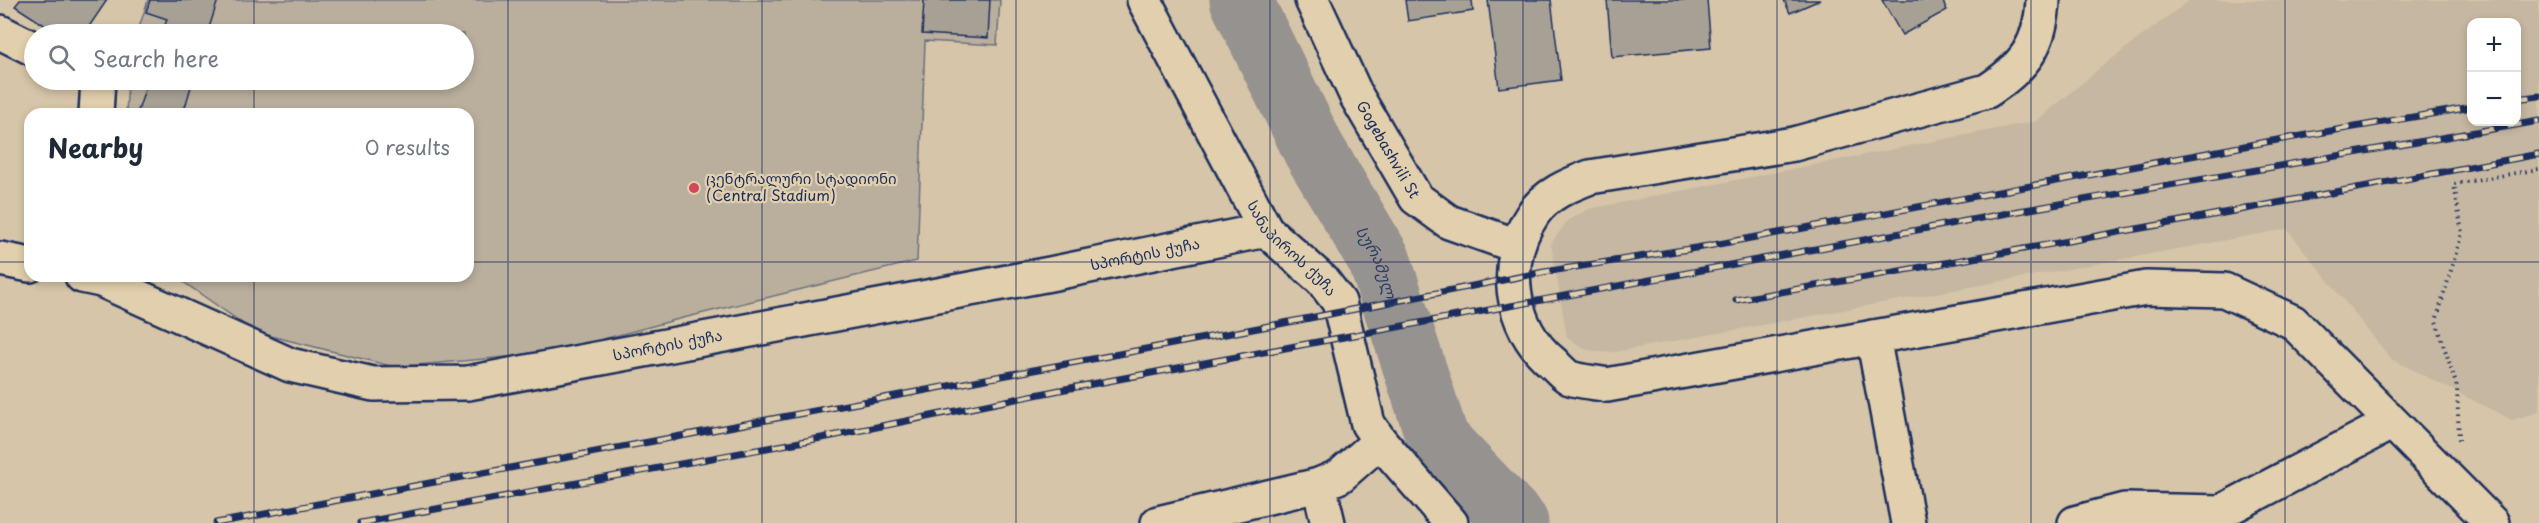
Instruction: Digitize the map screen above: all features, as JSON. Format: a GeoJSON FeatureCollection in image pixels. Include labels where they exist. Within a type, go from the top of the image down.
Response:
{"type":"FeatureCollection","features":[{"type":"Feature","properties":{"kind":"street","name":"სანაპიროს ქუჩა"},"geometry":{"type":"LineString","coordinates":[[1144,0],[1266,230],[1322,280],[1339,302],[1368,424],[1451,523]]}},
{"type":"Feature","properties":{"kind":"street","name":"Gogebashvili St"},"geometry":{"type":"LineString","coordinates":[[1312,0],[1358,97],[1416,198],[1449,222],[1517,246]]}},
{"type":"Feature","properties":{"kind":"street"},"geometry":{"type":"LineString","coordinates":[[2043,0],[2042,19],[2031,50],[2013,75],[1988,92],[1794,144],[1590,177],[1559,189],[1533,213],[1517,246],[1513,284],[1520,319],[1539,352],[1569,377],[1607,384],[2146,288],[2224,290],[2293,322],[2492,523]]}},
{"type":"Feature","properties":{"kind":"street"},"geometry":{"type":"LineString","coordinates":[[0,32],[24,44]]}},
{"type":"Feature","properties":{"kind":"street"},"geometry":{"type":"LineString","coordinates":[[96,108],[97,90]]}},
{"type":"Feature","properties":{"kind":"street","name":"სპორტის ქუჩა"},"geometry":{"type":"LineString","coordinates":[[105,282],[290,365],[373,384],[468,383],[1039,276],[1266,230]]}},
{"type":"Feature","properties":{"kind":"street"},"geometry":{"type":"LineString","coordinates":[[0,259],[24,264]]}},
{"type":"Feature","properties":{"kind":"street"},"geometry":{"type":"LineString","coordinates":[[1873,337],[1908,523]]}},
{"type":"Feature","properties":{"kind":"street"},"geometry":{"type":"LineString","coordinates":[[2075,523],[2125,510],[2221,512],[2391,423]]}},
{"type":"Feature","properties":{"kind":"street"},"geometry":{"type":"LineString","coordinates":[[1158,523],[1319,485],[1340,476],[1380,441]]}},
{"type":"Feature","properties":{"kind":"street"},"geometry":{"type":"LineString","coordinates":[[1319,485],[1328,523]]}},
{"type":"Feature","properties":{"kind":"path"},"geometry":{"type":"LineString","coordinates":[[2461,494],[2457,387],[2436,321],[2462,233],[2454,184],[2539,169]]}},
{"type":"Feature","properties":{"kind":"shaded area","name":"ცენტრალური სტადიონი (Central Stadium)"},"geometry":{"type":"Polygon","coordinates":[[[148,0],[1000,0],[997,45],[925,41],[917,261],[551,353],[395,367],[255,332],[184,282],[474,282],[474,108],[126,108],[127,90],[474,90],[474,24],[140,24],[148,0]]]}},
{"type":"Feature","properties":{"kind":"shaded area"},"geometry":{"type":"Polygon","coordinates":[[[2190,0],[2539,0],[2539,412],[2512,420],[2391,359],[2287,229],[1614,352],[1586,350],[1567,337],[1551,244],[1568,220],[1589,209],[2037,121],[2100,68],[2190,0]]]}},
{"type":"Feature","properties":{"kind":"building"},"geometry":{"type":"Polygon","coordinates":[[[20,0],[107,0],[91,24],[43,24],[15,6],[20,0]]]}},
{"type":"Feature","properties":{"kind":"building"},"geometry":{"type":"Polygon","coordinates":[[[150,0],[218,0],[210,24],[165,24],[167,19],[146,12],[150,0]]]}},
{"type":"Feature","properties":{"kind":"building"},"geometry":{"type":"Polygon","coordinates":[[[924,0],[990,0],[988,38],[922,34],[924,0]]]}},
{"type":"Feature","properties":{"kind":"building"},"geometry":{"type":"Polygon","coordinates":[[[1405,0],[1472,0],[1473,11],[1408,21],[1405,0]]]}},
{"type":"Feature","properties":{"kind":"building"},"geometry":{"type":"Polygon","coordinates":[[[1488,0],[1551,0],[1561,80],[1499,88],[1488,0]]]}},
{"type":"Feature","properties":{"kind":"building"},"geometry":{"type":"Polygon","coordinates":[[[1607,0],[1707,0],[1711,48],[1612,57],[1607,0]]]}},
{"type":"Feature","properties":{"kind":"building"},"geometry":{"type":"Polygon","coordinates":[[[1784,0],[1820,0],[1790,13],[1784,0]]]}},
{"type":"Feature","properties":{"kind":"building"},"geometry":{"type":"Polygon","coordinates":[[[1882,0],[1942,0],[1947,10],[1902,35],[1882,0]]]}},
{"type":"Feature","properties":{"kind":"building"},"geometry":{"type":"Polygon","coordinates":[[[145,90],[190,90],[185,108],[139,108],[145,90]]]}},
{"type":"Feature","properties":{"kind":"waterway","name":"სურამულა"},"geometry":{"type":"LineString","coordinates":[[1241,0],[1314,150],[1379,259],[1438,440],[1517,523]]}},
{"type":"Feature","properties":{"kind":"railway"},"geometry":{"type":"LineString","coordinates":[[2521,98],[2539,96]]}},
{"type":"Feature","properties":{"kind":"railway"},"geometry":{"type":"LineString","coordinates":[[216,523],[1274,325],[1544,272],[1708,246],[2266,142],[2467,108]]}},
{"type":"Feature","properties":{"kind":"railway"},"geometry":{"type":"LineString","coordinates":[[360,523],[2019,211],[2539,121]]}},
{"type":"Feature","properties":{"kind":"railway"},"geometry":{"type":"LineString","coordinates":[[1736,300],[2170,223],[2539,154]]}},
{"type":"Feature","properties":{"kind":"place","name":"ცენტრალური სტადიონი (Central Stadium)"},"geometry":{"type":"Point","coordinates":[694,188]}}]}
